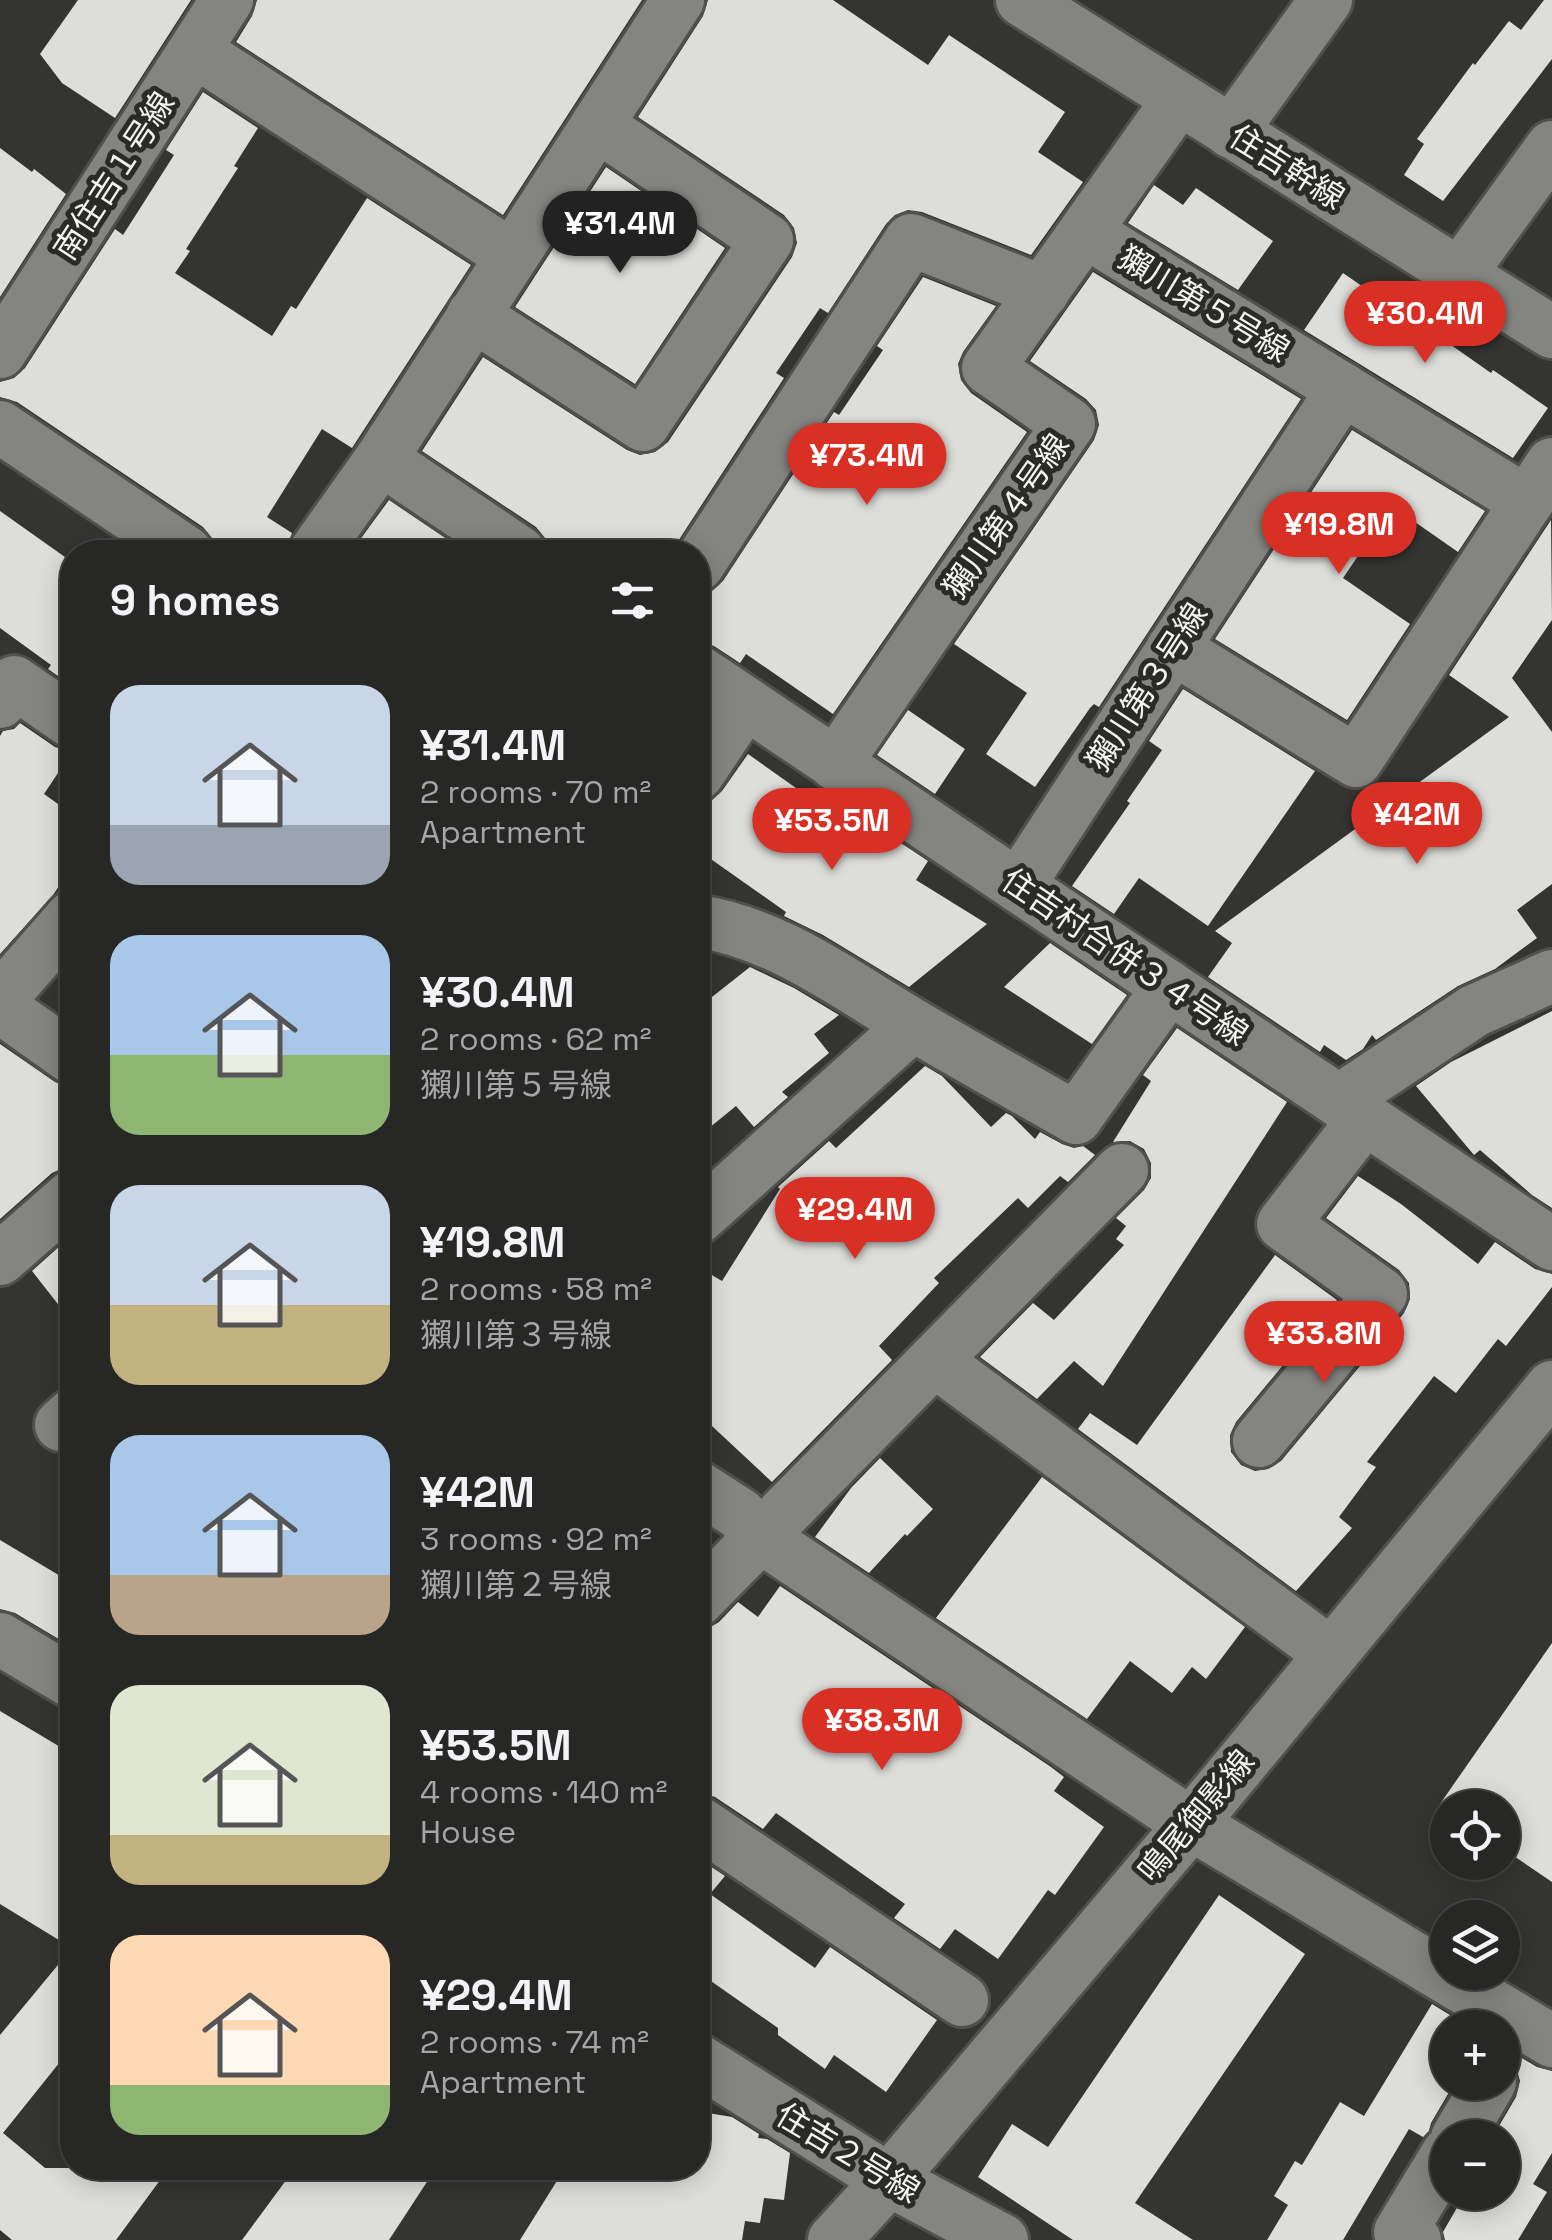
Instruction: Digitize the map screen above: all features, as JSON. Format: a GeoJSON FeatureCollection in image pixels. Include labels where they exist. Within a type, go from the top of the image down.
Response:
{"type":"FeatureCollection","features":[{"type":"Feature","properties":{"kind":"street","name":"南住吉１号線"},"geometry":{"type":"LineString","coordinates":[[0,352],[228,0]]}},
{"type":"Feature","properties":{"kind":"street"},"geometry":{"type":"LineString","coordinates":[[324,540],[381,459],[678,0]]}},
{"type":"Feature","properties":{"kind":"street","name":"住吉幹線"},"geometry":{"type":"LineString","coordinates":[[1022,0],[1552,332]]}},
{"type":"Feature","properties":{"kind":"street"},"geometry":{"type":"LineString","coordinates":[[1231,132],[1326,0]]}},
{"type":"Feature","properties":{"kind":"street"},"geometry":{"type":"LineString","coordinates":[[195,50],[512,256]]}},
{"type":"Feature","properties":{"kind":"street","name":"獺川第４号線"},"geometry":{"type":"LineString","coordinates":[[835,764],[1069,424],[988,368],[1179,99]]}},
{"type":"Feature","properties":{"kind":"street"},"geometry":{"type":"LineString","coordinates":[[473,315],[643,425],[767,240],[596,125]]}},
{"type":"Feature","properties":{"kind":"street"},"geometry":{"type":"LineString","coordinates":[[1459,275],[1552,146]]}},
{"type":"Feature","properties":{"kind":"street","name":"獺川第５号線"},"geometry":{"type":"LineString","coordinates":[[1086,232],[1342,388],[1540,483]]}},
{"type":"Feature","properties":{"kind":"street"},"geometry":{"type":"LineString","coordinates":[[710,547],[911,240],[1042,292]]}},
{"type":"Feature","properties":{"kind":"street","name":"獺川第３号線"},"geometry":{"type":"LineString","coordinates":[[1018,886],[1342,388]]}},
{"type":"Feature","properties":{"kind":"street"},"geometry":{"type":"LineString","coordinates":[[0,428],[168,540]]}},
{"type":"Feature","properties":{"kind":"street"},"geometry":{"type":"LineString","coordinates":[[381,459],[501,540]]}},
{"type":"Feature","properties":{"kind":"street"},"geometry":{"type":"LineString","coordinates":[[1174,648],[1356,762],[1540,483]]}},
{"type":"Feature","properties":{"kind":"street","name":"住吉村合併３４号線"},"geometry":{"type":"LineString","coordinates":[[710,679],[1552,1244]]}},
{"type":"Feature","properties":{"kind":"street"},"geometry":{"type":"LineString","coordinates":[[0,702],[14,682],[60,714]]}},
{"type":"Feature","properties":{"kind":"street"},"geometry":{"type":"LineString","coordinates":[[710,756],[745,703]]}},
{"type":"Feature","properties":{"kind":"street"},"geometry":{"type":"LineString","coordinates":[[710,923],[730,926],[788,949],[1076,1118],[1169,987]]}},
{"type":"Feature","properties":{"kind":"street"},"geometry":{"type":"LineString","coordinates":[[0,999],[60,931]]}},
{"type":"Feature","properties":{"kind":"street"},"geometry":{"type":"LineString","coordinates":[[1259,1441],[1381,1294],[1283,1224],[1352,1110],[1474,1011],[1552,976]]}},
{"type":"Feature","properties":{"kind":"street"},"geometry":{"type":"LineString","coordinates":[[0,1007],[60,1050]]}},
{"type":"Feature","properties":{"kind":"street"},"geometry":{"type":"LineString","coordinates":[[710,1207],[913,1025]]}},
{"type":"Feature","properties":{"kind":"street"},"geometry":{"type":"LineString","coordinates":[[710,1588],[1122,1170]]}},
{"type":"Feature","properties":{"kind":"street"},"geometry":{"type":"LineString","coordinates":[[0,1260],[60,1207]]}},
{"type":"Feature","properties":{"kind":"street"},"geometry":{"type":"LineString","coordinates":[[935,1362],[1331,1654]]}},
{"type":"Feature","properties":{"kind":"street","name":"鳴尾御影線"},"geometry":{"type":"LineString","coordinates":[[834,2240],[1191,1824],[1552,1386]]}},
{"type":"Feature","properties":{"kind":"street"},"geometry":{"type":"LineString","coordinates":[[710,1494],[740,1514],[761,1537],[1526,2043]]}},
{"type":"Feature","properties":{"kind":"street"},"geometry":{"type":"LineString","coordinates":[[0,1639],[60,1675]]}},
{"type":"Feature","properties":{"kind":"street"},"geometry":{"type":"LineString","coordinates":[[710,1830],[962,2000]]}},
{"type":"Feature","properties":{"kind":"street","name":"住吉２号線"},"geometry":{"type":"LineString","coordinates":[[710,2068],[889,2180],[1002,2240]]}},
{"type":"Feature","properties":{"kind":"street"},"geometry":{"type":"LineString","coordinates":[[1415,2240],[1400,2232],[1430,2183]]}},
{"type":"Feature","properties":{"kind":"building"},"geometry":{"type":"Polygon","coordinates":[[[78,0],[191,0],[115,118],[62,83],[40,54],[78,0]]]}},
{"type":"Feature","properties":{"kind":"building"},"geometry":{"type":"Polygon","coordinates":[[[257,0],[642,0],[503,215],[236,42],[257,0]]]}},
{"type":"Feature","properties":{"kind":"building"},"geometry":{"type":"Polygon","coordinates":[[[708,0],[833,0],[928,65],[949,35],[1065,112],[1038,152],[1083,182],[1031,255],[922,212],[908,210],[895,215],[828,313],[820,308],[776,373],[784,378],[679,540],[546,540],[536,527],[422,451],[483,357],[627,450],[640,455],[655,452],[668,442],[792,257],[797,243],[794,228],[784,215],[638,117],[703,16],[708,0]]]}},
{"type":"Feature","properties":{"kind":"building"},"geometry":{"type":"Polygon","coordinates":[[[1544,0],[1552,0],[1552,59],[1443,201],[1404,175],[1424,144],[1417,139],[1509,21],[1521,30],[1544,0]]]}},
{"type":"Feature","properties":{"kind":"building"},"geometry":{"type":"Polygon","coordinates":[[[203,92],[258,128],[175,273],[272,336],[291,306],[296,309],[367,198],[471,265],[352,448],[322,429],[267,517],[292,533],[290,540],[213,540],[203,527],[17,402],[0,397],[0,382],[14,378],[25,368],[115,229],[123,235],[174,155],[166,150],[203,92]]]}},
{"type":"Feature","properties":{"kind":"building"},"geometry":{"type":"Polygon","coordinates":[[[0,148],[66,194],[0,297],[0,148]]]}},
{"type":"Feature","properties":{"kind":"building"},"geometry":{"type":"Polygon","coordinates":[[[606,167],[725,248],[635,384],[515,307],[606,167]]]}},
{"type":"Feature","properties":{"kind":"building"},"geometry":{"type":"Polygon","coordinates":[[[1154,185],[1183,205],[1196,188],[1273,241],[1238,290],[1128,223],[1154,185]]]}},
{"type":"Feature","properties":{"kind":"building"},"geometry":{"type":"Polygon","coordinates":[[[1093,272],[1301,399],[1099,707],[1094,704],[1090,708],[1035,787],[986,754],[1027,693],[954,644],[1094,440],[1099,425],[1096,410],[1030,361],[1093,272]]]}},
{"type":"Feature","properties":{"kind":"building"},"geometry":{"type":"Polygon","coordinates":[[[1343,273],[1548,408],[1513,458],[1304,330],[1343,273]]]}},
{"type":"Feature","properties":{"kind":"building"},"geometry":{"type":"Polygon","coordinates":[[[923,277],[996,306],[963,352],[958,364],[961,380],[971,393],[1027,432],[833,714],[746,654],[740,663],[710,645],[710,592],[723,581],[834,412],[839,415],[883,350],[877,346],[923,277]]]}},
{"type":"Feature","properties":{"kind":"building"},"geometry":{"type":"Polygon","coordinates":[[[1352,430],[1485,511],[1458,552],[1392,506],[1343,578],[1410,624],[1347,720],[1215,639],[1352,430]]]}},
{"type":"Feature","properties":{"kind":"building"},"geometry":{"type":"Polygon","coordinates":[[[389,500],[448,540],[360,540],[389,500]]]}},
{"type":"Feature","properties":{"kind":"building"},"geometry":{"type":"Polygon","coordinates":[[[0,511],[60,554],[60,678],[48,669],[51,665],[0,628],[0,511]]]}},
{"type":"Feature","properties":{"kind":"building"},"geometry":{"type":"Polygon","coordinates":[[[1551,520],[1552,620],[1512,678],[1552,732],[1552,884],[1517,910],[1537,938],[1495,969],[1458,986],[1376,1040],[1372,1035],[1363,1049],[1346,1060],[1324,1045],[1320,1052],[1208,977],[1232,943],[1215,931],[1509,717],[1449,675],[1551,520]]]}},
{"type":"Feature","properties":{"kind":"building"},"geometry":{"type":"Polygon","coordinates":[[[1183,689],[1315,771],[1208,926],[1139,878],[1114,914],[1072,886],[1162,750],[1149,741],[1183,689]]]}},
{"type":"Feature","properties":{"kind":"building"},"geometry":{"type":"Polygon","coordinates":[[[908,710],[965,749],[935,794],[877,755],[908,710]]]}},
{"type":"Feature","properties":{"kind":"building"},"geometry":{"type":"Polygon","coordinates":[[[20,723],[60,748],[60,770],[44,794],[60,805],[60,885],[0,954],[0,736],[3,731],[20,723]]]}},
{"type":"Feature","properties":{"kind":"building"},"geometry":{"type":"Polygon","coordinates":[[[748,754],[830,812],[838,801],[928,861],[916,880],[987,924],[909,987],[784,916],[786,912],[710,858],[710,801],[722,791],[748,754]]]}},
{"type":"Feature","properties":{"kind":"building"},"geometry":{"type":"Polygon","coordinates":[[[1050,943],[1127,995],[1092,1044],[1004,987],[1050,943]]]}},
{"type":"Feature","properties":{"kind":"building"},"geometry":{"type":"Polygon","coordinates":[[[750,967],[839,1015],[814,1034],[829,1053],[782,1092],[788,1097],[754,1127],[736,1106],[710,1127],[710,999],[750,967]]]}},
{"type":"Feature","properties":{"kind":"building"},"geometry":{"type":"Polygon","coordinates":[[[1552,1011],[1552,1208],[1480,1150],[1474,1155],[1416,1086],[1451,1062],[1552,1011]]]}},
{"type":"Feature","properties":{"kind":"building"},"geometry":{"type":"Polygon","coordinates":[[[1177,1028],[1287,1102],[1103,1386],[1074,1361],[1037,1399],[980,1357],[1033,1303],[1054,1320],[1124,1245],[1116,1239],[1126,1226],[1116,1218],[1144,1190],[1151,1178],[1151,1163],[1144,1149],[1130,1141],[1113,1142],[1151,1081],[1143,1075],[1177,1028]]]}},
{"type":"Feature","properties":{"kind":"building"},"geometry":{"type":"Polygon","coordinates":[[[0,1044],[60,1083],[60,1169],[0,1219],[0,1044]]]}},
{"type":"Feature","properties":{"kind":"building"},"geometry":{"type":"Polygon","coordinates":[[[925,1066],[942,1076],[991,1127],[1006,1113],[1035,1139],[1040,1132],[1074,1148],[1083,1146],[1095,1155],[1068,1182],[1060,1176],[1028,1208],[1018,1198],[934,1278],[939,1283],[879,1346],[892,1360],[772,1482],[710,1424],[710,1274],[722,1281],[778,1187],[829,1141],[836,1148],[925,1066]]]}},
{"type":"Feature","properties":{"kind":"building"},"geometry":{"type":"Polygon","coordinates":[[[1358,1176],[1478,1264],[1495,1242],[1535,1269],[1552,1274],[1552,1287],[1506,1346],[1498,1339],[1456,1393],[1434,1376],[1367,1462],[1376,1467],[1339,1517],[1352,1528],[1296,1591],[1078,1429],[1090,1413],[1137,1445],[1275,1255],[1337,1300],[1236,1422],[1230,1435],[1231,1452],[1241,1465],[1255,1471],[1281,1461],[1404,1313],[1410,1299],[1409,1283],[1399,1270],[1326,1218],[1358,1176]]]}},
{"type":"Feature","properties":{"kind":"building"},"geometry":{"type":"Polygon","coordinates":[[[60,1246],[60,1307],[32,1271],[60,1246]]]}},
{"type":"Feature","properties":{"kind":"building"},"geometry":{"type":"Polygon","coordinates":[[[880,1458],[933,1509],[869,1573],[815,1537],[851,1488],[880,1458]]]}},
{"type":"Feature","properties":{"kind":"building"},"geometry":{"type":"Polygon","coordinates":[[[1042,1477],[1245,1627],[1206,1679],[1192,1667],[1172,1693],[1130,1661],[1087,1719],[936,1618],[1042,1477]]]}},
{"type":"Feature","properties":{"kind":"building"},"geometry":{"type":"Polygon","coordinates":[[[0,1540],[60,1576],[60,1640],[15,1613],[0,1609],[0,1540]]]}},
{"type":"Feature","properties":{"kind":"building"},"geometry":{"type":"Polygon","coordinates":[[[780,1586],[1051,1767],[1064,1777],[1054,1791],[1104,1827],[1055,1895],[1048,1890],[998,1959],[955,1929],[940,1949],[894,1918],[905,1904],[776,1813],[763,1829],[710,1796],[710,1627],[738,1602],[758,1617],[780,1586]]]}},
{"type":"Feature","properties":{"kind":"building"},"geometry":{"type":"Polygon","coordinates":[[[1552,1643],[1552,1882],[1520,1860],[1520,1790],[1450,1790],[1552,1643]]]}},
{"type":"Feature","properties":{"kind":"building"},"geometry":{"type":"Polygon","coordinates":[[[0,1711],[60,1747],[60,1941],[0,1904],[0,1711]]]}},
{"type":"Feature","properties":{"kind":"building"},"geometry":{"type":"Polygon","coordinates":[[[710,1866],[725,1876],[710,1894],[710,1866]]]}},
{"type":"Feature","properties":{"kind":"building"},"geometry":{"type":"Polygon","coordinates":[[[710,1894],[815,1968],[830,1947],[937,2020],[886,2092],[834,2055],[825,2069],[778,2035],[778,2028],[710,1980],[710,1894]]]}},
{"type":"Feature","properties":{"kind":"building"},"geometry":{"type":"Polygon","coordinates":[[[1219,1895],[1305,1954],[1135,2203],[1193,2240],[1073,2240],[978,2177],[1012,2124],[1048,2147],[1219,1895]]]}},
{"type":"Feature","properties":{"kind":"building"},"geometry":{"type":"Polygon","coordinates":[[[60,1962],[60,2062],[3,2133],[45,2168],[60,2168],[60,2180],[160,2180],[116,2240],[12,2240],[0,2230],[0,2035],[60,1962]]]}},
{"type":"Feature","properties":{"kind":"building"},"geometry":{"type":"Polygon","coordinates":[[[1432,2004],[1442,2010],[1430,2010],[1430,2100],[1444,2100],[1430,2120],[1429,2131],[1423,2137],[1409,2129],[1343,2240],[1267,2240],[1288,2205],[1274,2196],[1295,2161],[1302,2165],[1340,2102],[1364,2116],[1432,2004]]]}},
{"type":"Feature","properties":{"kind":"building"},"geometry":{"type":"Polygon","coordinates":[[[1520,2057],[1552,2071],[1552,2153],[1533,2184],[1547,2192],[1518,2240],[1445,2240],[1443,2232],[1456,2210],[1520,2210],[1520,2120],[1503,2120],[1514,2100],[1520,2100],[1520,2057]]]}},
{"type":"Feature","properties":{"kind":"building"},"geometry":{"type":"Polygon","coordinates":[[[710,2113],[732,2117],[759,2134],[758,2138],[790,2153],[784,2200],[764,2198],[760,2223],[745,2221],[742,2240],[520,2240],[558,2180],[710,2180],[710,2113]]]}},
{"type":"Feature","properties":{"kind":"building"},"geometry":{"type":"Polygon","coordinates":[[[286,2180],[428,2180],[389,2240],[242,2240],[286,2180]]]}}]}
